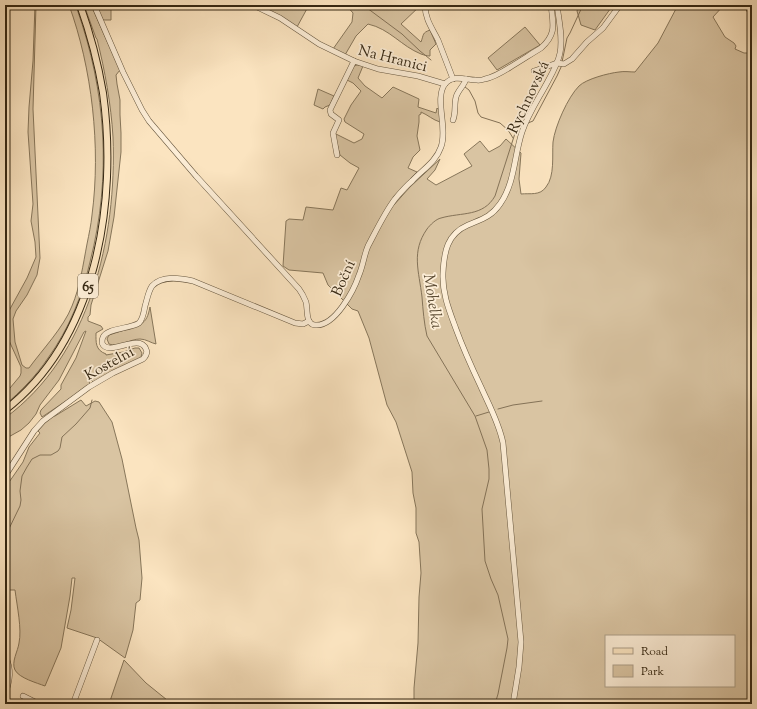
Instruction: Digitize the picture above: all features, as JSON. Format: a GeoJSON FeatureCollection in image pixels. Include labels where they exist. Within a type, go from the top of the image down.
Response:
{"type":"FeatureCollection","features":[{"type":"Feature","properties":{"kind":"main road","name":"65"},"geometry":{"type":"LineString","coordinates":[[5,410],[24,394],[34,383],[52,361],[63,342],[76,318],[85,295],[100,240],[107,181],[108,156],[106,122],[103,92],[95,54],[80,5]]}},
{"type":"Feature","properties":{"kind":"street"},"geometry":{"type":"LineString","coordinates":[[94,5],[123,72],[149,121],[196,176],[299,289],[306,304],[309,322]]}},
{"type":"Feature","properties":{"kind":"street","name":"Na Hranici"},"geometry":{"type":"LineString","coordinates":[[253,5],[280,18],[319,44],[354,61],[378,69],[418,76],[445,84]]}},
{"type":"Feature","properties":{"kind":"street"},"geometry":{"type":"LineString","coordinates":[[425,5],[428,22],[453,79]]}},
{"type":"Feature","properties":{"kind":"street"},"geometry":{"type":"LineString","coordinates":[[445,84],[456,78],[477,81],[498,75],[541,48],[547,43],[553,32],[551,5]]}},
{"type":"Feature","properties":{"kind":"street","name":"Rychnovská"},"geometry":{"type":"LineString","coordinates":[[513,704],[520,667],[521,642],[503,443],[497,423],[467,357],[448,308],[443,275],[446,250],[454,234],[462,228],[480,221],[491,214],[501,204],[505,197],[511,181],[524,126],[560,63],[561,44],[557,5]]}},
{"type":"Feature","properties":{"kind":"street"},"geometry":{"type":"LineString","coordinates":[[534,70],[572,59],[587,42],[603,28],[620,5]]}},
{"type":"Feature","properties":{"kind":"street"},"geometry":{"type":"LineString","coordinates":[[337,155],[333,133],[339,120],[331,114],[330,110],[354,61]]}},
{"type":"Feature","properties":{"kind":"street"},"geometry":{"type":"LineString","coordinates":[[453,120],[456,98],[466,79]]}},
{"type":"Feature","properties":{"kind":"street","name":"Boční"},"geometry":{"type":"LineString","coordinates":[[309,322],[314,325],[322,324],[341,310],[357,282],[366,251],[395,200],[411,181],[432,162],[440,151],[444,132],[440,97],[445,84]]}},
{"type":"Feature","properties":{"kind":"street","name":"Kostelní"},"geometry":{"type":"LineString","coordinates":[[5,476],[42,421],[89,387],[145,357],[147,353],[146,349],[141,344],[131,344],[110,348],[104,346],[102,340],[103,336],[106,334],[137,324],[141,320],[151,287],[160,281],[178,278],[193,281],[295,323],[303,324],[309,322]]}},
{"type":"Feature","properties":{"kind":"street"},"geometry":{"type":"LineString","coordinates":[[72,704],[97,640]]}},
{"type":"Feature","properties":{"kind":"street"},"geometry":{"type":"LineString","coordinates":[[5,655],[10,673],[9,683],[5,695]]}},
{"type":"Feature","properties":{"kind":"street"},"geometry":{"type":"LineString","coordinates":[[23,696],[38,704]]}},
{"type":"Feature","properties":{"kind":"green space"},"geometry":{"type":"Polygon","coordinates":[[[35,5],[33,109],[40,258],[37,275],[13,319],[15,342],[22,365],[26,368],[29,368],[64,322],[72,306],[81,276],[92,219],[95,189],[95,135],[89,81],[84,55],[69,5],[75,5],[87,40],[100,102],[103,134],[101,198],[97,230],[87,275],[74,312],[56,347],[43,365],[22,389],[5,405],[5,394],[20,376],[21,367],[6,334],[5,318],[27,278],[36,257],[31,221],[33,204],[28,132],[35,5]]]}},
{"type":"Feature","properties":{"kind":"green space"},"geometry":{"type":"Polygon","coordinates":[[[84,5],[91,5],[120,70],[116,75],[120,100],[121,133],[121,152],[114,217],[108,251],[91,305],[88,321],[101,326],[103,329],[96,333],[96,343],[98,348],[106,355],[135,348],[139,348],[142,353],[140,358],[94,383],[91,380],[89,381],[90,385],[42,417],[40,413],[41,410],[61,389],[61,385],[76,358],[86,331],[84,332],[59,380],[40,405],[36,414],[21,430],[5,439],[5,418],[34,392],[58,362],[78,328],[92,292],[103,254],[110,214],[113,175],[113,137],[111,112],[100,51],[84,5]]]}},
{"type":"Feature","properties":{"kind":"green space"},"geometry":{"type":"Polygon","coordinates":[[[96,5],[111,5],[111,20],[103,20],[96,5]]]}},
{"type":"Feature","properties":{"kind":"green space"},"geometry":{"type":"Polygon","coordinates":[[[257,5],[309,5],[297,27],[257,5]]]}},
{"type":"Feature","properties":{"kind":"green space"},"geometry":{"type":"Polygon","coordinates":[[[346,5],[421,5],[401,24],[421,42],[424,33],[430,30],[436,44],[430,50],[430,56],[414,51],[383,30],[368,24],[356,36],[345,55],[333,49],[352,22],[353,13],[346,5]]]}},
{"type":"Feature","properties":{"kind":"green space"},"geometry":{"type":"Polygon","coordinates":[[[579,5],[613,5],[595,30],[581,25],[577,11],[579,5]]]}},
{"type":"Feature","properties":{"kind":"green space"},"geometry":{"type":"Polygon","coordinates":[[[678,5],[724,5],[713,17],[725,37],[734,43],[736,46],[735,49],[744,53],[752,53],[752,704],[414,704],[421,573],[419,542],[416,533],[416,508],[413,493],[412,472],[396,422],[387,405],[369,338],[358,311],[352,309],[328,285],[323,273],[289,270],[283,266],[286,221],[289,219],[303,220],[306,207],[333,210],[341,188],[347,190],[359,168],[340,155],[334,133],[354,143],[362,139],[364,134],[345,122],[344,119],[351,105],[361,91],[353,83],[347,80],[352,68],[356,65],[363,66],[358,78],[365,86],[382,98],[393,87],[419,99],[418,107],[436,113],[437,108],[440,111],[440,122],[421,112],[419,115],[417,136],[420,150],[413,157],[408,168],[417,172],[401,189],[390,205],[393,206],[410,187],[440,159],[435,170],[427,179],[436,185],[472,166],[464,154],[480,141],[489,152],[500,146],[506,139],[521,153],[519,179],[521,194],[535,194],[541,192],[546,187],[551,177],[553,142],[556,128],[566,104],[575,91],[582,83],[598,77],[621,72],[635,72],[658,43],[678,5]]]}},
{"type":"Feature","properties":{"kind":"green space"},"geometry":{"type":"Polygon","coordinates":[[[525,27],[540,45],[497,70],[488,58],[525,27]]]}},
{"type":"Feature","properties":{"kind":"green space"},"geometry":{"type":"Polygon","coordinates":[[[318,89],[334,96],[330,105],[323,109],[314,105],[318,89]]]}},
{"type":"Feature","properties":{"kind":"green space"},"geometry":{"type":"Polygon","coordinates":[[[150,307],[156,344],[140,339],[116,345],[109,344],[107,339],[109,335],[140,325],[147,318],[150,307]]]}},
{"type":"Feature","properties":{"kind":"green space"},"geometry":{"type":"Polygon","coordinates":[[[81,400],[86,406],[95,401],[99,402],[112,422],[122,459],[139,540],[142,578],[140,600],[136,603],[133,630],[125,658],[97,638],[67,628],[75,578],[72,578],[61,648],[45,686],[28,680],[17,673],[14,667],[20,631],[15,590],[5,590],[5,488],[23,462],[29,447],[40,433],[38,431],[53,416],[81,400]]]}},
{"type":"Feature","properties":{"kind":"green space"},"geometry":{"type":"Polygon","coordinates":[[[124,660],[146,683],[172,704],[109,704],[124,660]]]}},
{"type":"Feature","properties":{"kind":"waterway"},"geometry":{"type":"LineString","coordinates":[[363,5],[402,34],[431,60]]}},
{"type":"Feature","properties":{"kind":"waterway","name":"Mohelka"},"geometry":{"type":"LineString","coordinates":[[562,62],[567,38],[583,5]]}},
{"type":"Feature","properties":{"kind":"waterway"},"geometry":{"type":"LineString","coordinates":[[744,5],[752,22]]}},
{"type":"Feature","properties":{"kind":"waterway","name":"Mohelka"},"geometry":{"type":"LineString","coordinates":[[528,123],[533,121],[562,65]]}},
{"type":"Feature","properties":{"kind":"waterway"},"geometry":{"type":"LineString","coordinates":[[465,87],[469,90],[475,101],[478,113],[481,117],[500,123],[508,130],[513,138]]}},
{"type":"Feature","properties":{"kind":"waterway","name":"Mohelka"},"geometry":{"type":"LineString","coordinates":[[495,704],[508,639],[498,595],[485,561],[482,509],[489,479],[487,450],[475,416],[427,336],[417,262],[422,237],[431,224],[441,218],[478,211],[490,203],[495,196],[517,127],[520,122],[524,122]]}},
{"type":"Feature","properties":{"kind":"waterway"},"geometry":{"type":"LineString","coordinates":[[5,537],[20,506],[22,476],[32,459],[40,455],[51,455],[58,451],[62,437],[90,408],[92,400]]}},
{"type":"Feature","properties":{"kind":"waterway"},"geometry":{"type":"LineString","coordinates":[[498,409],[513,405],[542,401]]}},
{"type":"Feature","properties":{"kind":"waterway"},"geometry":{"type":"LineString","coordinates":[[476,416],[489,412]]}}]}
